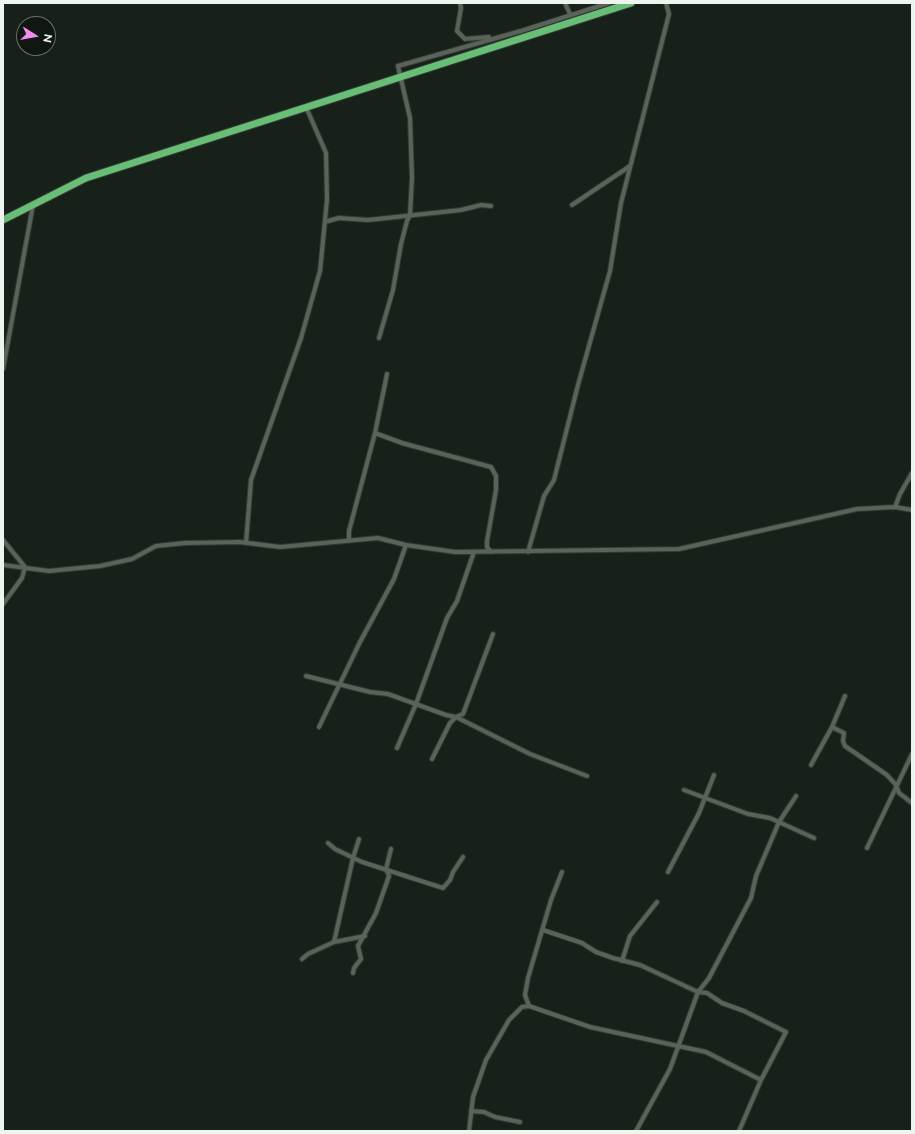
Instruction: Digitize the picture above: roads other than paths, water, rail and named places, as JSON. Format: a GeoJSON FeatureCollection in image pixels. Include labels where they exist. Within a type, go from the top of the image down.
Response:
{"type":"FeatureCollection","features":[{"type":"Feature","properties":{"kind":"highway"},"geometry":{"type":"LineString","coordinates":[[3,220],[86,178],[631,3]]}},
{"type":"Feature","properties":{"kind":"street"},"geometry":{"type":"LineString","coordinates":[[460,3],[461,8],[457,31],[465,39],[496,37]]}},
{"type":"Feature","properties":{"kind":"street"},"geometry":{"type":"LineString","coordinates":[[565,3],[570,14]]}},
{"type":"Feature","properties":{"kind":"street"},"geometry":{"type":"LineString","coordinates":[[379,338],[393,290],[401,244],[410,215],[412,178],[410,118],[398,66],[458,50],[496,37],[521,32],[570,14],[609,3]]}},
{"type":"Feature","properties":{"kind":"street"},"geometry":{"type":"LineString","coordinates":[[528,552],[544,496],[554,480],[578,385],[610,271],[621,203],[669,14],[666,3]]}},
{"type":"Feature","properties":{"kind":"street"},"geometry":{"type":"LineString","coordinates":[[246,543],[251,480],[301,338],[320,271],[327,200],[326,152],[306,107]]}},
{"type":"Feature","properties":{"kind":"street"},"geometry":{"type":"LineString","coordinates":[[572,205],[630,166]]}},
{"type":"Feature","properties":{"kind":"street"},"geometry":{"type":"LineString","coordinates":[[3,369],[25,257],[33,204]]}},
{"type":"Feature","properties":{"kind":"street"},"geometry":{"type":"LineString","coordinates":[[328,221],[339,218],[368,220],[461,210],[481,205],[491,206]]}},
{"type":"Feature","properties":{"kind":"street"},"geometry":{"type":"LineString","coordinates":[[349,540],[349,531],[375,433],[387,374]]}},
{"type":"Feature","properties":{"kind":"street"},"geometry":{"type":"LineString","coordinates":[[375,433],[402,443],[491,467],[496,476],[496,490],[487,540],[487,547],[491,552]]}},
{"type":"Feature","properties":{"kind":"street"},"geometry":{"type":"LineString","coordinates":[[896,507],[900,494],[912,473]]}},
{"type":"Feature","properties":{"kind":"street"},"geometry":{"type":"LineString","coordinates":[[3,565],[49,571],[100,566],[132,558],[156,546],[185,543],[246,543],[280,547],[378,538],[406,545],[455,552],[528,552],[679,548],[857,509],[896,507],[912,510]]}},
{"type":"Feature","properties":{"kind":"street"},"geometry":{"type":"LineString","coordinates":[[3,540],[25,567]]}},
{"type":"Feature","properties":{"kind":"street"},"geometry":{"type":"LineString","coordinates":[[318,727],[360,642],[394,579],[406,545]]}},
{"type":"Feature","properties":{"kind":"street"},"geometry":{"type":"LineString","coordinates":[[397,748],[416,704],[447,618],[457,601],[474,552]]}},
{"type":"Feature","properties":{"kind":"street"},"geometry":{"type":"LineString","coordinates":[[3,604],[22,578],[25,567]]}},
{"type":"Feature","properties":{"kind":"street"},"geometry":{"type":"LineString","coordinates":[[432,759],[450,723],[456,717],[463,714],[493,634]]}},
{"type":"Feature","properties":{"kind":"street"},"geometry":{"type":"LineString","coordinates":[[306,676],[340,683],[370,692],[388,694],[446,715],[456,717],[530,754],[587,776]]}},
{"type":"Feature","properties":{"kind":"street"},"geometry":{"type":"LineString","coordinates":[[810,765],[832,727],[845,696]]}},
{"type":"Feature","properties":{"kind":"street"},"geometry":{"type":"LineString","coordinates":[[832,727],[844,733],[844,746],[878,767],[896,785],[899,793],[912,803]]}},
{"type":"Feature","properties":{"kind":"street"},"geometry":{"type":"LineString","coordinates":[[867,848],[912,754]]}},
{"type":"Feature","properties":{"kind":"street"},"geometry":{"type":"LineString","coordinates":[[668,872],[674,863],[679,848],[696,818],[714,775]]}},
{"type":"Feature","properties":{"kind":"street"},"geometry":{"type":"LineString","coordinates":[[684,790],[748,814],[760,815],[779,822],[801,834],[814,838]]}},
{"type":"Feature","properties":{"kind":"street"},"geometry":{"type":"LineString","coordinates":[[636,1131],[670,1069],[680,1046],[698,992],[709,978],[750,898],[756,876],[779,822],[796,796]]}},
{"type":"Feature","properties":{"kind":"street"},"geometry":{"type":"LineString","coordinates":[[334,942],[353,858],[359,839]]}},
{"type":"Feature","properties":{"kind":"street"},"geometry":{"type":"LineString","coordinates":[[328,844],[353,858],[443,888],[450,880],[453,872],[463,857]]}},
{"type":"Feature","properties":{"kind":"street"},"geometry":{"type":"LineString","coordinates":[[353,973],[354,968],[361,959],[358,946],[365,936],[376,913],[389,876],[386,869],[391,849]]}},
{"type":"Feature","properties":{"kind":"street"},"geometry":{"type":"LineString","coordinates":[[529,1006],[525,995],[535,953],[551,900],[562,872]]}},
{"type":"Feature","properties":{"kind":"street"},"geometry":{"type":"LineString","coordinates":[[622,961],[630,936],[657,902]]}},
{"type":"Feature","properties":{"kind":"street"},"geometry":{"type":"LineString","coordinates":[[543,930],[582,943],[596,952],[622,961],[640,965],[698,992],[708,993],[722,1003],[744,1011],[786,1032],[761,1080],[739,1131]]}},
{"type":"Feature","properties":{"kind":"street"},"geometry":{"type":"LineString","coordinates":[[302,959],[308,954],[334,942],[365,936]]}},
{"type":"Feature","properties":{"kind":"street"},"geometry":{"type":"LineString","coordinates":[[469,1131],[471,1111],[477,1082],[486,1060],[509,1020],[522,1007],[529,1006],[590,1027],[706,1052],[761,1080]]}},
{"type":"Feature","properties":{"kind":"street"},"geometry":{"type":"LineString","coordinates":[[471,1111],[484,1112],[495,1117],[520,1122]]}}]}
